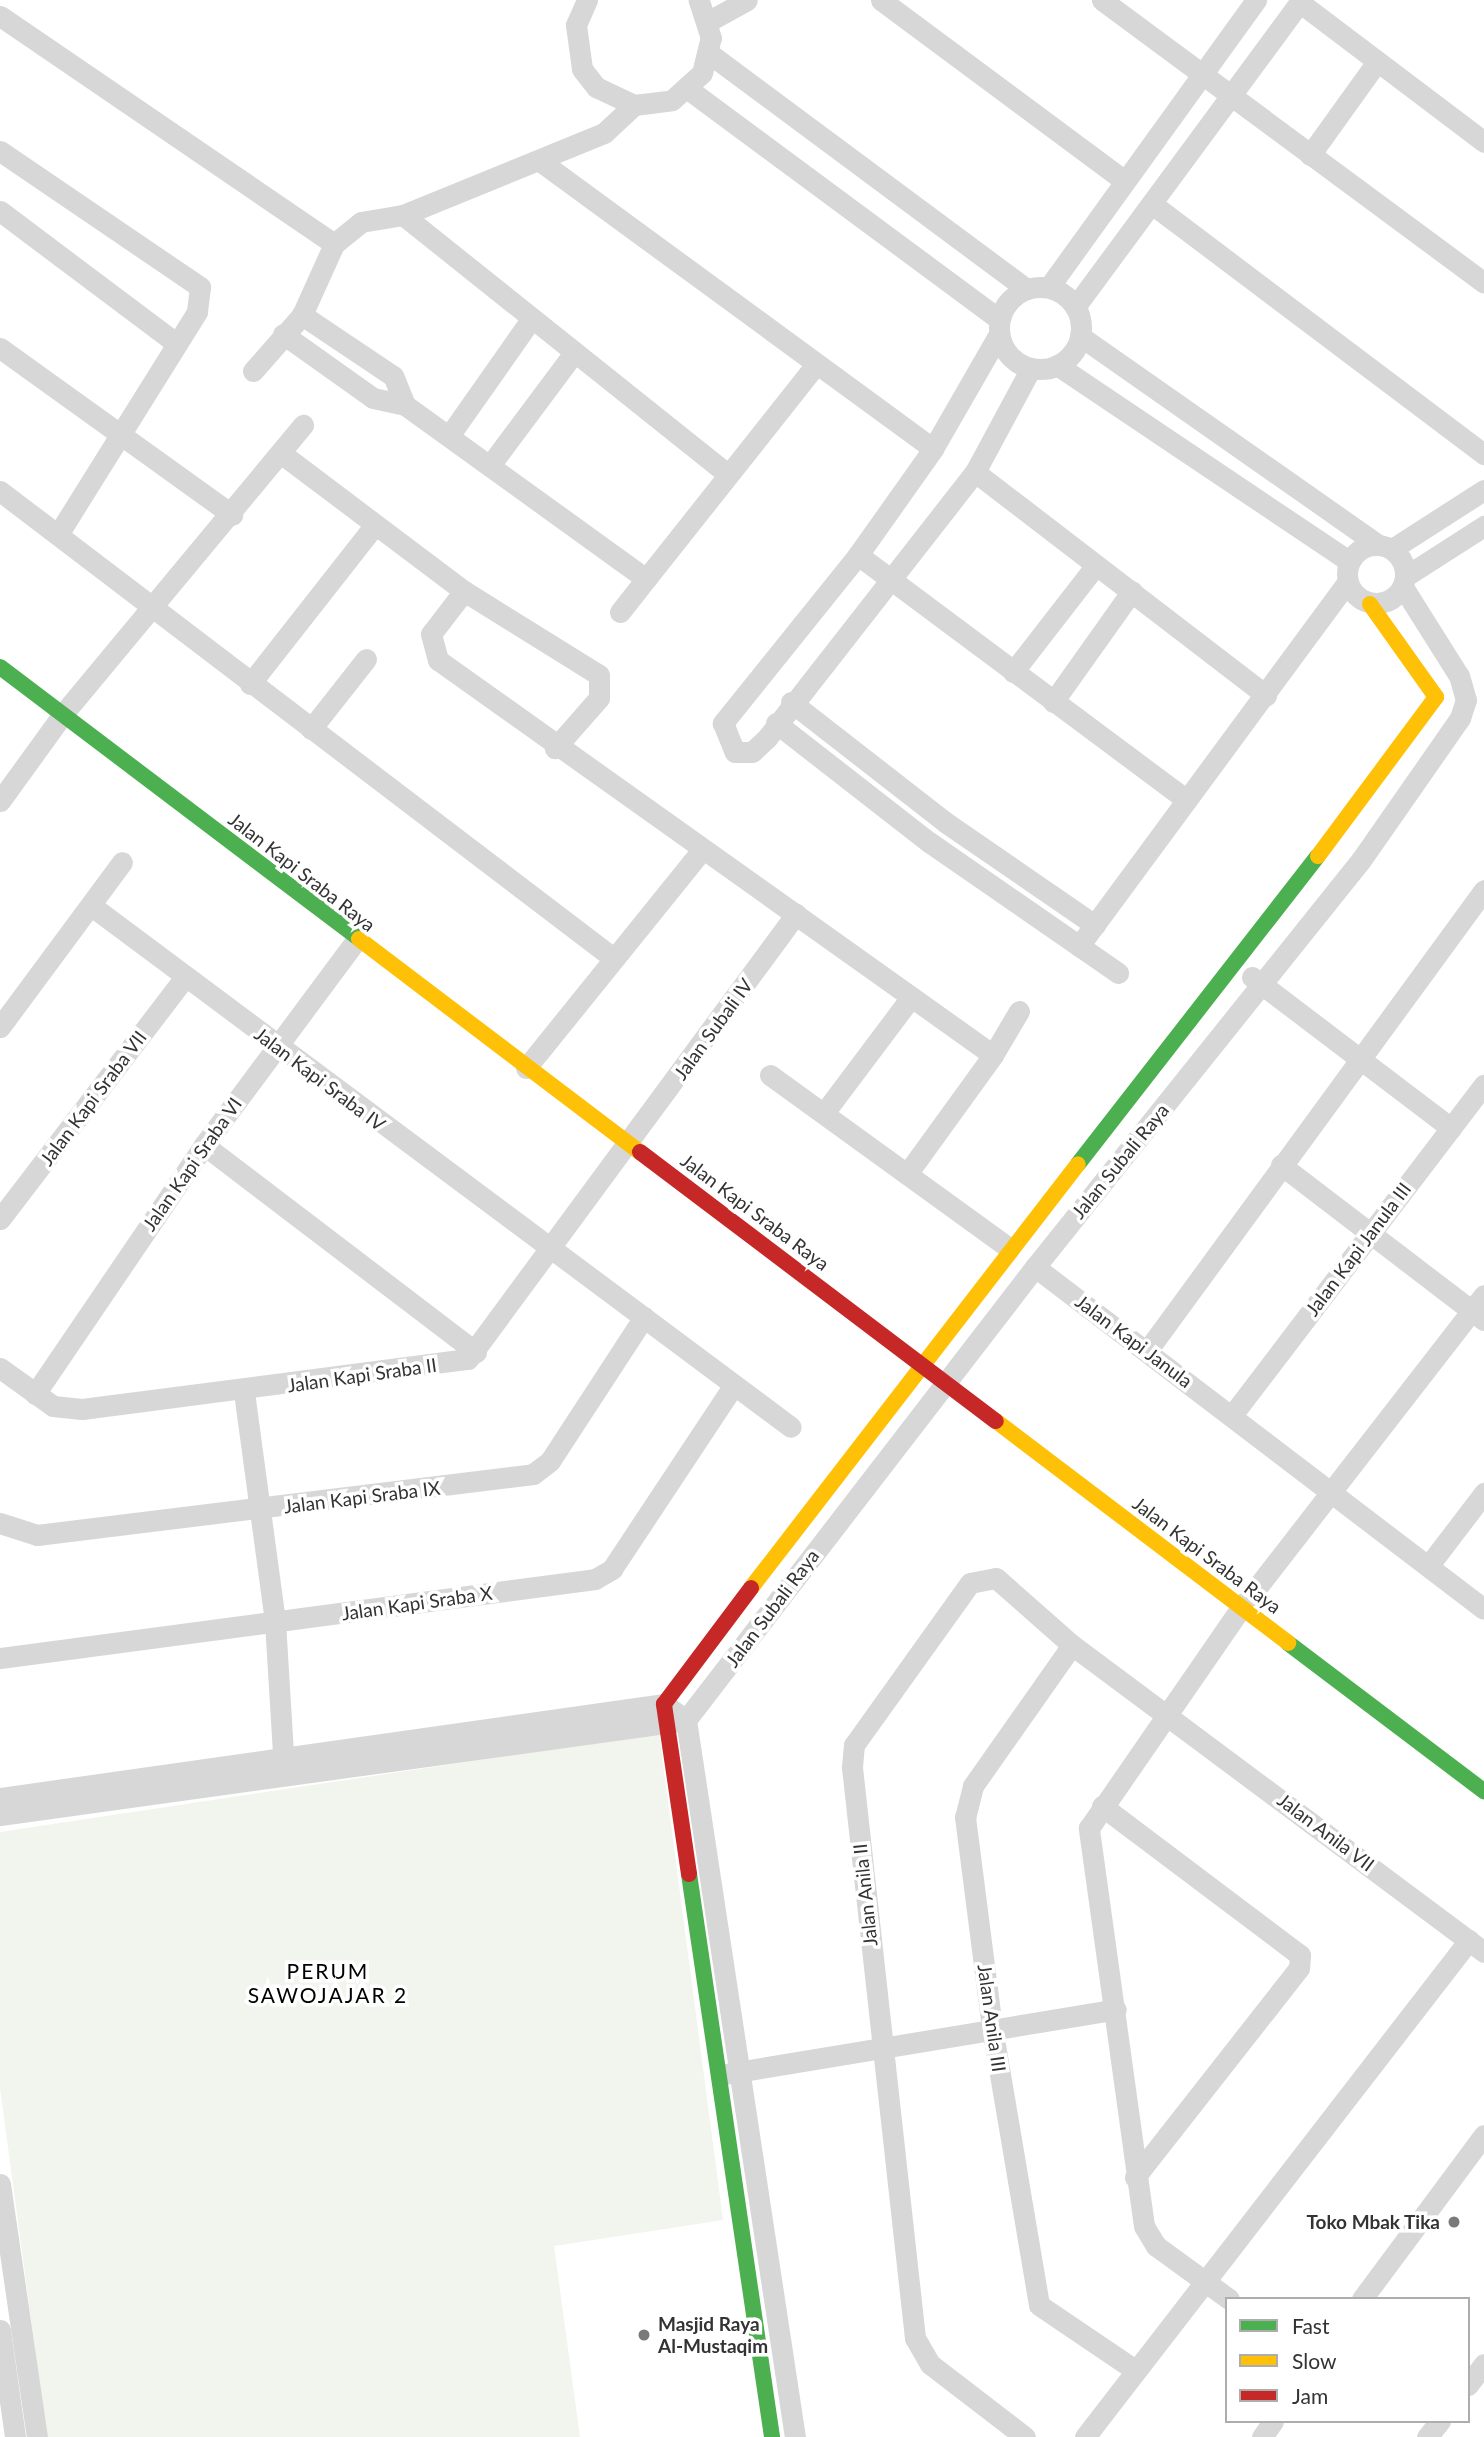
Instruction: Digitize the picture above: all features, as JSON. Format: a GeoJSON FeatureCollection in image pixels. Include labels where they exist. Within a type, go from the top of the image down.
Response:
{"type":"FeatureCollection","features":[{"type":"Feature","properties":{"kind":"street"},"geometry":{"type":"LineString","coordinates":[[587,0],[576,24],[582,69],[596,87],[634,105],[672,100],[688,89],[710,54],[709,21],[699,0]]}},
{"type":"Feature","properties":{"kind":"street"},"geometry":{"type":"LineString","coordinates":[[709,21],[747,0]]}},
{"type":"Feature","properties":{"kind":"street"},"geometry":{"type":"LineString","coordinates":[[881,0],[1125,181]]}},
{"type":"Feature","properties":{"kind":"street"},"geometry":{"type":"LineString","coordinates":[[1102,0],[1231,100],[1484,283]]}},
{"type":"Feature","properties":{"kind":"street"},"geometry":{"type":"LineString","coordinates":[[1049,287],[1256,0]]}},
{"type":"Feature","properties":{"kind":"street"},"geometry":{"type":"LineString","coordinates":[[1075,307],[1231,100],[1300,1],[1376,63],[1484,142]]}},
{"type":"Feature","properties":{"kind":"street"},"geometry":{"type":"LineString","coordinates":[[0,16],[334,244]]}},
{"type":"Feature","properties":{"kind":"street"},"geometry":{"type":"LineString","coordinates":[[688,89],[999,326],[1010,356],[1031,368],[1057,365],[1219,470],[1348,571],[1436,697],[1475,692],[1385,547],[1240,442],[1080,336],[1075,307],[1049,287],[1026,289],[710,54]]}},
{"type":"Feature","properties":{"kind":"street"},"geometry":{"type":"LineString","coordinates":[[1310,155],[1376,63]]}},
{"type":"Feature","properties":{"kind":"street"},"geometry":{"type":"LineString","coordinates":[[253,371],[302,315],[334,244],[361,222],[403,215],[540,161],[604,133],[634,105]]}},
{"type":"Feature","properties":{"kind":"street"},"geometry":{"type":"LineString","coordinates":[[0,151],[200,287],[197,312],[59,533]]}},
{"type":"Feature","properties":{"kind":"street"},"geometry":{"type":"LineString","coordinates":[[540,161],[815,366],[933,449]]}},
{"type":"Feature","properties":{"kind":"street"},"geometry":{"type":"LineString","coordinates":[[1152,204],[1484,454]]}},
{"type":"Feature","properties":{"kind":"street"},"geometry":{"type":"LineString","coordinates":[[0,211],[177,344]]}},
{"type":"Feature","properties":{"kind":"street"},"geometry":{"type":"LineString","coordinates":[[403,215],[529,321],[727,474]]}},
{"type":"Feature","properties":{"kind":"street"},"geometry":{"type":"LineString","coordinates":[[1026,289],[999,326],[933,449],[858,555],[723,723],[724,737],[735,752],[752,752],[975,472],[1031,368]]}},
{"type":"Feature","properties":{"kind":"street"},"geometry":{"type":"LineString","coordinates":[[302,315],[393,376],[405,405]]}},
{"type":"Feature","properties":{"kind":"street"},"geometry":{"type":"LineString","coordinates":[[449,436],[529,321]]}},
{"type":"Feature","properties":{"kind":"street"},"geometry":{"type":"LineString","coordinates":[[283,334],[373,398],[405,405],[491,464],[646,579]]}},
{"type":"Feature","properties":{"kind":"street"},"geometry":{"type":"LineString","coordinates":[[1057,365],[1080,336]]}},
{"type":"Feature","properties":{"kind":"street"},"geometry":{"type":"LineString","coordinates":[[0,348],[116,438],[232,515]]}},
{"type":"Feature","properties":{"kind":"street"},"geometry":{"type":"LineString","coordinates":[[491,464],[573,354]]}},
{"type":"Feature","properties":{"kind":"street"},"geometry":{"type":"LineString","coordinates":[[620,612],[815,366]]}},
{"type":"Feature","properties":{"kind":"street"},"geometry":{"type":"LineString","coordinates":[[0,801],[63,715],[154,611],[303,425]]}},
{"type":"Feature","properties":{"kind":"street"},"geometry":{"type":"LineString","coordinates":[[1219,470],[1240,442]]}},
{"type":"Feature","properties":{"kind":"street"},"geometry":{"type":"LineString","coordinates":[[282,454],[373,527],[464,591],[599,675],[599,698],[555,748]]}},
{"type":"Feature","properties":{"kind":"street"},"geometry":{"type":"LineString","coordinates":[[975,472],[1266,695]]}},
{"type":"Feature","properties":{"kind":"street"},"geometry":{"type":"LineString","coordinates":[[1079,946],[1266,695],[1361,548],[1385,547],[1484,490]]}},
{"type":"Feature","properties":{"kind":"street"},"geometry":{"type":"LineString","coordinates":[[0,491],[59,533],[154,611],[612,957]]}},
{"type":"Feature","properties":{"kind":"street"},"geometry":{"type":"LineString","coordinates":[[1370,604],[1389,601],[1405,582],[1484,526]]}},
{"type":"Feature","properties":{"kind":"street"},"geometry":{"type":"LineString","coordinates":[[250,684],[373,527]]}},
{"type":"Feature","properties":{"kind":"street"},"geometry":{"type":"LineString","coordinates":[[858,555],[1187,800]]}},
{"type":"Feature","properties":{"kind":"street"},"geometry":{"type":"LineString","coordinates":[[1013,672],[1096,565]]}},
{"type":"Feature","properties":{"kind":"street"},"geometry":{"type":"LineString","coordinates":[[464,591],[431,634],[430,647],[555,748],[796,914],[993,1055]]}},
{"type":"Feature","properties":{"kind":"street"},"geometry":{"type":"LineString","coordinates":[[1053,702],[1132,591]]}},
{"type":"Feature","properties":{"kind":"street"},"geometry":{"type":"LineString","coordinates":[[311,729],[366,659]]}},
{"type":"Feature","properties":{"kind":"street","name":"Jalan Kapi Sraba Raya"},"geometry":{"type":"LineString","coordinates":[[0,667],[356,940],[919,1362],[1484,1791]]}},
{"type":"Feature","properties":{"kind":"street","name":"Jalan Subali Raya"},"geometry":{"type":"LineString","coordinates":[[672,1716],[945,1382],[1361,860],[1460,718],[1475,692]]}},
{"type":"Feature","properties":{"kind":"street","name":"Jalan Subali Raya"},"geometry":{"type":"LineString","coordinates":[[672,1716],[919,1362],[1235,967],[1436,697]]}},
{"type":"Feature","properties":{"kind":"street"},"geometry":{"type":"LineString","coordinates":[[791,702],[946,822],[1095,925]]}},
{"type":"Feature","properties":{"kind":"street"},"geometry":{"type":"LineString","coordinates":[[776,723],[929,842],[1118,973]]}},
{"type":"Feature","properties":{"kind":"street"},"geometry":{"type":"LineString","coordinates":[[929,842],[946,822]]}},
{"type":"Feature","properties":{"kind":"street"},"geometry":{"type":"LineString","coordinates":[[1331,838],[1361,860]]}},
{"type":"Feature","properties":{"kind":"street"},"geometry":{"type":"LineString","coordinates":[[526,1068],[612,957],[701,851]]}},
{"type":"Feature","properties":{"kind":"street"},"geometry":{"type":"LineString","coordinates":[[0,1027],[93,907],[121,862]]}},
{"type":"Feature","properties":{"kind":"street"},"geometry":{"type":"LineString","coordinates":[[1147,1351],[1357,1059],[1484,890]]}},
{"type":"Feature","properties":{"kind":"street","name":"Jalan Kapi Sraba IV"},"geometry":{"type":"LineString","coordinates":[[93,907],[549,1249]]}},
{"type":"Feature","properties":{"kind":"street","name":"Jalan Subali IV"},"geometry":{"type":"LineString","coordinates":[[629,1144],[796,914]]}},
{"type":"Feature","properties":{"kind":"street","name":"Jalan Kapi Sraba VI"},"geometry":{"type":"LineString","coordinates":[[35,1394],[204,1145],[356,940]]}},
{"type":"Feature","properties":{"kind":"street"},"geometry":{"type":"LineString","coordinates":[[1235,967],[1262,984],[1451,1128]]}},
{"type":"Feature","properties":{"kind":"street","name":"Jalan Kapi Sraba VII"},"geometry":{"type":"LineString","coordinates":[[0,1220],[186,977]]}},
{"type":"Feature","properties":{"kind":"street"},"geometry":{"type":"LineString","coordinates":[[824,1112],[911,997]]}},
{"type":"Feature","properties":{"kind":"street"},"geometry":{"type":"LineString","coordinates":[[907,1174],[993,1055],[1019,1011]]}},
{"type":"Feature","properties":{"kind":"street"},"geometry":{"type":"LineString","coordinates":[[770,1075],[1009,1248]]}},
{"type":"Feature","properties":{"kind":"street","name":"Jalan Kapi Janula III"},"geometry":{"type":"LineString","coordinates":[[1233,1414],[1484,1085]]}},
{"type":"Feature","properties":{"kind":"street"},"geometry":{"type":"LineString","coordinates":[[204,1145],[476,1352],[549,1249],[629,1144]]}},
{"type":"Feature","properties":{"kind":"street"},"geometry":{"type":"LineString","coordinates":[[1226,2297],[1148,2237],[1135,2178],[1116,2009],[1088,1835],[1102,1805],[1241,1608],[1480,1309],[1369,1233],[1281,1165]]}},
{"type":"Feature","properties":{"kind":"street"},"geometry":{"type":"LineString","coordinates":[[549,1249],[645,1317],[791,1427]]}},
{"type":"Feature","properties":{"kind":"street","name":"Jalan Kapi Janula"},"geometry":{"type":"LineString","coordinates":[[1035,1267],[1335,1490],[1484,1609]]}},
{"type":"Feature","properties":{"kind":"street","name":"Jalan Kapi Sraba IX"},"geometry":{"type":"LineString","coordinates":[[0,1523],[37,1535],[257,1510],[540,1472],[645,1317]]}},
{"type":"Feature","properties":{"kind":"street","name":"Jalan Kapi Sraba II"},"geometry":{"type":"LineString","coordinates":[[0,1368],[53,1406],[82,1409],[244,1392],[460,1361],[476,1352]]}},
{"type":"Feature","properties":{"kind":"street","name":"Jalan Kapi Sraba X"},"geometry":{"type":"LineString","coordinates":[[0,1658],[607,1575],[734,1385]]}},
{"type":"Feature","properties":{"kind":"street"},"geometry":{"type":"LineString","coordinates":[[244,1392],[257,1510],[275,1622],[283,1767]]}},
{"type":"Feature","properties":{"kind":"street"},"geometry":{"type":"LineString","coordinates":[[1429,1565],[1484,1493]]}},
{"type":"Feature","properties":{"kind":"street","name":"Jalan Anila II"},"geometry":{"type":"LineString","coordinates":[[1025,2437],[918,2350],[881,2044],[853,1745],[970,1583],[982,1577],[996,1578],[1072,1645],[1168,1712]]}},
{"type":"Feature","properties":{"kind":"street","name":"Jalan Anila III"},"geometry":{"type":"LineString","coordinates":[[1072,1645],[966,1802],[992,2027],[1039,2305],[1135,2370]]}},
{"type":"Feature","properties":{"kind":"street","name":"Jalan Anila VII"},"geometry":{"type":"LineString","coordinates":[[1168,1712],[1477,1946]]}},
{"type":"Feature","properties":{"kind":"street"},"geometry":{"type":"LineString","coordinates":[[0,1798],[283,1767],[672,1716]]}},
{"type":"Feature","properties":{"kind":"street"},"geometry":{"type":"LineString","coordinates":[[672,1716],[739,2072],[794,2437]]}},
{"type":"Feature","properties":{"kind":"street"},"geometry":{"type":"LineString","coordinates":[[672,1716],[717,2075],[772,2437]]}},
{"type":"Feature","properties":{"kind":"street"},"geometry":{"type":"LineString","coordinates":[[0,1815],[283,1767]]}},
{"type":"Feature","properties":{"kind":"street"},"geometry":{"type":"LineString","coordinates":[[1102,1805],[1300,1955],[1299,1968],[1135,2178]]}},
{"type":"Feature","properties":{"kind":"street"},"geometry":{"type":"LineString","coordinates":[[1085,2437],[1204,2281],[1477,1946]]}},
{"type":"Feature","properties":{"kind":"street"},"geometry":{"type":"LineString","coordinates":[[717,2075],[881,2044],[1116,2009]]}},
{"type":"Feature","properties":{"kind":"street"},"geometry":{"type":"LineString","coordinates":[[1363,2297],[1484,2135]]}},
{"type":"Feature","properties":{"kind":"street"},"geometry":{"type":"LineString","coordinates":[[0,2184],[37,2437]]}},
{"type":"Feature","properties":{"kind":"street"},"geometry":{"type":"LineString","coordinates":[[0,2330],[15,2437]]}},
{"type":"Feature","properties":{"kind":"street"},"geometry":{"type":"LineString","coordinates":[[1470,2382],[1484,2364]]}},
{"type":"Feature","properties":{"kind":"street"},"geometry":{"type":"LineString","coordinates":[[1427,2437],[1438,2423]]}},
{"type":"Feature","properties":{"kind":"shaded area"},"geometry":{"type":"Polygon","coordinates":[[[659,1733],[723,2220],[554,2246],[580,2437],[47,2437],[0,2088],[0,1832],[659,1733]]]}},
{"type":"Feature","properties":{"kind":"traffic: fast"},"geometry":{"type":"LineString","coordinates":[[0,667],[359,939]]}},
{"type":"Feature","properties":{"kind":"traffic: fast"},"geometry":{"type":"LineString","coordinates":[[1078,1164],[1318,856]]}},
{"type":"Feature","properties":{"kind":"traffic: fast"},"geometry":{"type":"LineString","coordinates":[[1288,1643],[1484,1791]]}},
{"type":"Feature","properties":{"kind":"traffic: fast"},"geometry":{"type":"LineString","coordinates":[[689,1874],[772,2437]]}},
{"type":"Feature","properties":{"kind":"traffic: slow"},"geometry":{"type":"LineString","coordinates":[[1318,856],[1436,697],[1370,604]]}},
{"type":"Feature","properties":{"kind":"traffic: slow"},"geometry":{"type":"LineString","coordinates":[[359,939],[640,1152]]}},
{"type":"Feature","properties":{"kind":"traffic: slow"},"geometry":{"type":"LineString","coordinates":[[751,1588],[1078,1164]]}},
{"type":"Feature","properties":{"kind":"traffic: slow"},"geometry":{"type":"LineString","coordinates":[[996,1421],[1288,1643]]}},
{"type":"Feature","properties":{"kind":"traffic: jam"},"geometry":{"type":"LineString","coordinates":[[640,1152],[996,1421]]}},
{"type":"Feature","properties":{"kind":"traffic: jam"},"geometry":{"type":"LineString","coordinates":[[689,1874],[664,1704],[751,1588]]}},
{"type":"Feature","properties":{"kind":"place","name":"Toko Mbak Tika"},"geometry":{"type":"Point","coordinates":[1454,2222]}},
{"type":"Feature","properties":{"kind":"place","name":"Masjid Raya Al-Mustaqim"},"geometry":{"type":"Point","coordinates":[644,2335]}},
{"type":"Feature","properties":{"kind":"district","name":"PERUM SAWOJAJAR 2"},"geometry":{"type":"Point","coordinates":[328,1983]}}]}
